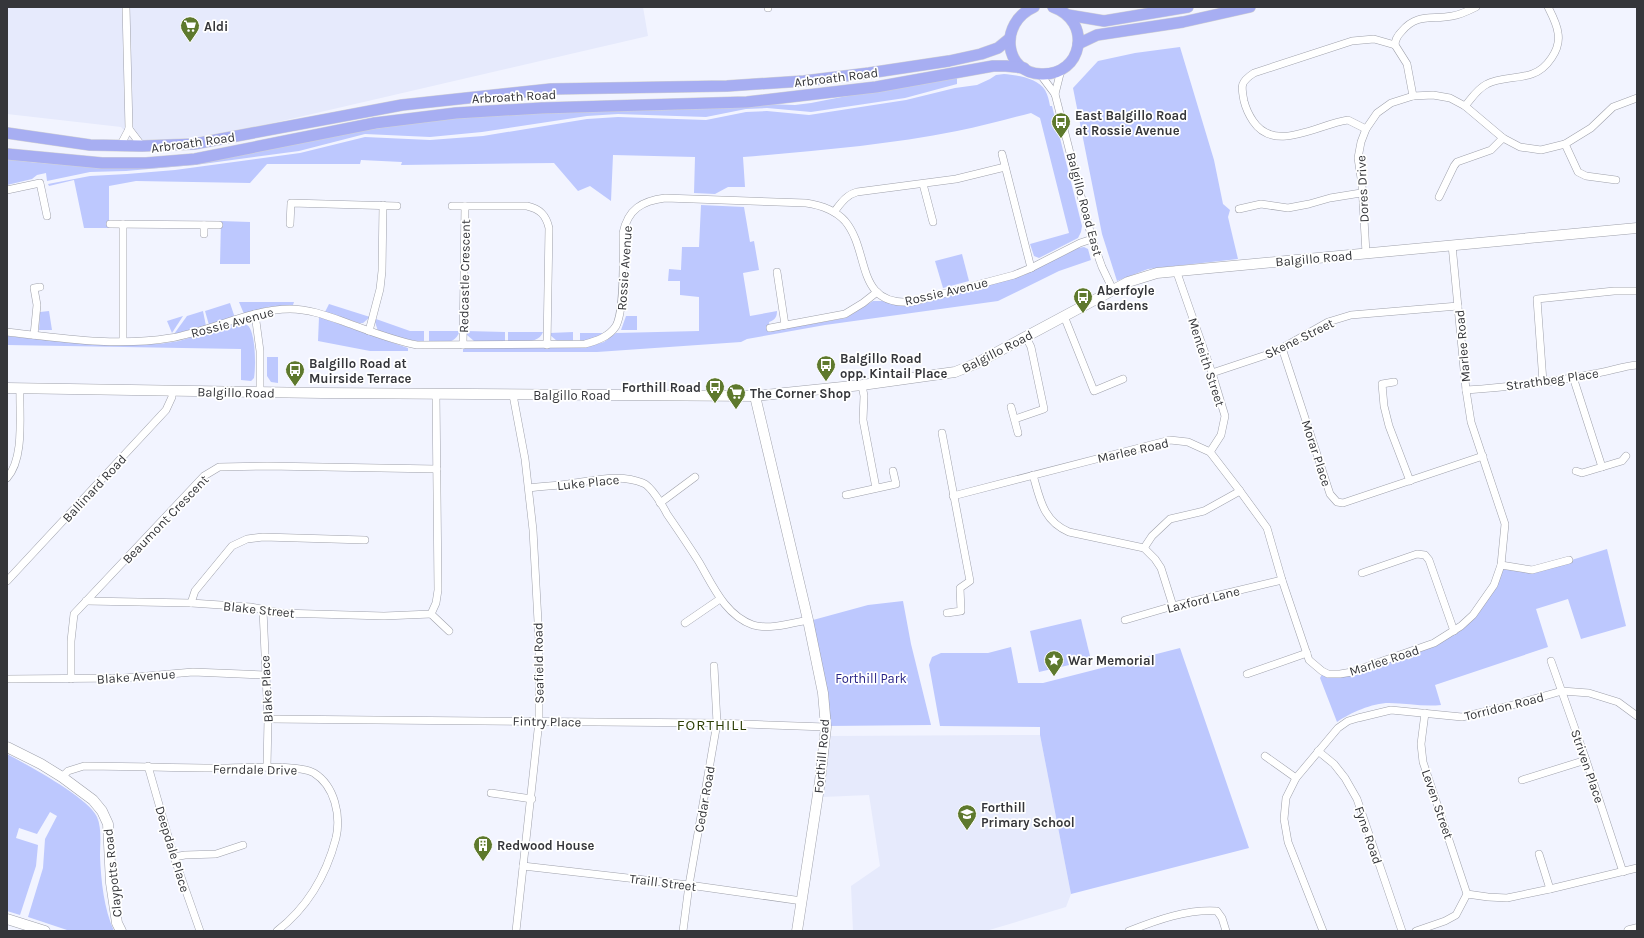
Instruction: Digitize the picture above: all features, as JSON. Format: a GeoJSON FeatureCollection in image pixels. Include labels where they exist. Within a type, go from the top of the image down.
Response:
{"type":"FeatureCollection","features":[{"type":"Feature","properties":{"kind":"main road"},"geometry":{"type":"LineString","coordinates":[[1024,68],[1013,56],[1010,39],[1011,30],[1020,11],[1034,7]]}},
{"type":"Feature","properties":{"kind":"main road"},"geometry":{"type":"LineString","coordinates":[[1053,7],[1068,15],[1104,21],[1188,7]]}},
{"type":"Feature","properties":{"kind":"main road"},"geometry":{"type":"LineString","coordinates":[[1078,44],[1097,36],[1183,22],[1250,7]]}},
{"type":"Feature","properties":{"kind":"main road"},"geometry":{"type":"LineString","coordinates":[[1040,74],[1051,74],[1061,70],[1070,63],[1076,54],[1078,44],[1077,28],[1068,15]]}},
{"type":"Feature","properties":{"kind":"main road","name":"Arbroath Road"},"geometry":{"type":"LineString","coordinates":[[7,133],[90,145],[142,146],[194,144],[402,105],[551,89],[727,86],[804,81],[862,74],[949,61],[981,54],[998,48],[1010,39]]}},
{"type":"Feature","properties":{"kind":"main road","name":"Arbroath Road"},"geometry":{"type":"LineString","coordinates":[[7,154],[102,163],[146,163],[194,159],[375,123],[456,113],[542,108],[747,102],[876,87],[993,66],[1024,68],[1040,74]]}},
{"type":"Feature","properties":{"kind":"street"},"geometry":{"type":"LineString","coordinates":[[120,146],[129,129],[126,7]]}},
{"type":"Feature","properties":{"kind":"street"},"geometry":{"type":"LineString","coordinates":[[1413,96],[1407,64],[1395,45],[1396,39],[1408,24],[1415,20],[1430,17],[1451,16],[1464,13],[1476,7]]}},
{"type":"Feature","properties":{"kind":"street"},"geometry":{"type":"LineString","coordinates":[[1465,106],[1478,91],[1487,84],[1498,80],[1515,79],[1534,74],[1545,67],[1553,56],[1557,45],[1558,33],[1553,15],[1548,7]]}},
{"type":"Feature","properties":{"kind":"street"},"geometry":{"type":"LineString","coordinates":[[1366,129],[1348,120],[1292,136],[1270,135],[1258,128],[1246,107],[1242,89],[1244,80],[1254,73],[1352,41],[1374,39],[1395,45]]}},
{"type":"Feature","properties":{"kind":"street","name":"Balgillo Road East"},"geometry":{"type":"LineString","coordinates":[[1055,94],[1061,70]]}},
{"type":"Feature","properties":{"kind":"street","name":"Balgillo Road East"},"geometry":{"type":"LineString","coordinates":[[1040,74],[1055,94],[1092,239],[1102,267],[1113,290]]}},
{"type":"Feature","properties":{"kind":"street","name":"Dores Drive"},"geometry":{"type":"LineString","coordinates":[[1366,253],[1358,158],[1360,142],[1366,129],[1377,113],[1391,103],[1413,96],[1433,95],[1450,98],[1465,106],[1503,138],[1520,147],[1541,150],[1566,144],[1591,128],[1613,106],[1637,98]]}},
{"type":"Feature","properties":{"kind":"street"},"geometry":{"type":"LineString","coordinates":[[129,129],[142,146]]}},
{"type":"Feature","properties":{"kind":"street"},"geometry":{"type":"LineString","coordinates":[[1439,197],[1457,162],[1491,150],[1503,138]]}},
{"type":"Feature","properties":{"kind":"street"},"geometry":{"type":"LineString","coordinates":[[1566,144],[1578,172],[1586,176],[1616,180]]}},
{"type":"Feature","properties":{"kind":"street"},"geometry":{"type":"LineString","coordinates":[[1002,154],[1031,268]]}},
{"type":"Feature","properties":{"kind":"street"},"geometry":{"type":"LineString","coordinates":[[834,212],[842,201],[850,194],[956,180],[1005,167]]}},
{"type":"Feature","properties":{"kind":"street"},"geometry":{"type":"LineString","coordinates":[[7,190],[40,183],[47,216]]}},
{"type":"Feature","properties":{"kind":"street"},"geometry":{"type":"LineString","coordinates":[[923,184],[933,222]]}},
{"type":"Feature","properties":{"kind":"street"},"geometry":{"type":"LineString","coordinates":[[1239,209],[1261,204],[1288,208],[1330,198],[1361,193]]}},
{"type":"Feature","properties":{"kind":"street","name":"Rossie Avenue"},"geometry":{"type":"LineString","coordinates":[[7,332],[90,340],[146,341],[176,337],[271,310],[290,309],[319,313],[401,342],[417,345],[584,344],[594,342],[603,338],[615,326],[620,317],[623,233],[626,221],[642,204],[665,198],[806,203],[820,205],[834,212],[844,220],[857,242],[866,275],[877,292],[893,301],[912,302],[1014,275],[1080,243],[1092,239]]}},
{"type":"Feature","properties":{"kind":"street"},"geometry":{"type":"LineString","coordinates":[[290,224],[291,203],[397,206]]}},
{"type":"Feature","properties":{"kind":"street"},"geometry":{"type":"LineString","coordinates":[[369,331],[380,289],[382,271],[383,205]]}},
{"type":"Feature","properties":{"kind":"street","name":"Redcastle Crescent"},"geometry":{"type":"LineString","coordinates":[[452,206],[527,206],[536,208],[543,213],[548,220],[547,344]]}},
{"type":"Feature","properties":{"kind":"street","name":"Redcastle Crescent"},"geometry":{"type":"LineString","coordinates":[[463,345],[465,206]]}},
{"type":"Feature","properties":{"kind":"street"},"geometry":{"type":"LineString","coordinates":[[110,224],[219,225]]}},
{"type":"Feature","properties":{"kind":"street"},"geometry":{"type":"LineString","coordinates":[[123,341],[124,224]]}},
{"type":"Feature","properties":{"kind":"street"},"geometry":{"type":"LineString","coordinates":[[204,225],[204,234]]}},
{"type":"Feature","properties":{"kind":"street","name":"Balgillo Road"},"geometry":{"type":"LineString","coordinates":[[7,388],[513,395],[755,396],[862,385],[955,372],[975,364],[1113,290],[1143,276],[1176,270],[1637,228]]}},
{"type":"Feature","properties":{"kind":"street","name":"Marlee Road"},"geometry":{"type":"LineString","coordinates":[[953,496],[1170,440],[1188,442],[1210,452],[1267,528],[1282,580],[1309,660],[1319,669],[1328,674],[1352,672],[1434,643],[1454,631],[1473,615],[1494,585],[1501,565],[1505,524],[1471,422],[1466,390],[1452,245]]}},
{"type":"Feature","properties":{"kind":"street","name":"Menteith Street"},"geometry":{"type":"LineString","coordinates":[[1176,270],[1212,373],[1225,416],[1221,435],[1210,452]]}},
{"type":"Feature","properties":{"kind":"street"},"geometry":{"type":"LineString","coordinates":[[777,272],[785,325]]}},
{"type":"Feature","properties":{"kind":"street"},"geometry":{"type":"LineString","coordinates":[[34,335],[37,304],[34,288],[40,287]]}},
{"type":"Feature","properties":{"kind":"street"},"geometry":{"type":"LineString","coordinates":[[1543,382],[1537,299],[1614,291],[1637,291]]}},
{"type":"Feature","properties":{"kind":"street"},"geometry":{"type":"LineString","coordinates":[[770,328],[845,314],[863,304],[877,292]]}},
{"type":"Feature","properties":{"kind":"street","name":"Skene Street"},"geometry":{"type":"LineString","coordinates":[[1212,373],[1266,355],[1282,348],[1328,322],[1351,315],[1458,306]]}},
{"type":"Feature","properties":{"kind":"street"},"geometry":{"type":"LineString","coordinates":[[255,314],[260,351],[260,392]]}},
{"type":"Feature","properties":{"kind":"street"},"geometry":{"type":"LineString","coordinates":[[1064,316],[1094,390],[1123,379]]}},
{"type":"Feature","properties":{"kind":"street"},"geometry":{"type":"LineString","coordinates":[[1015,419],[1044,409],[1031,347],[1026,337]]}},
{"type":"Feature","properties":{"kind":"street","name":"Morar Place"},"geometry":{"type":"LineString","coordinates":[[1282,348],[1330,494],[1337,502],[1344,503],[1482,456]]}},
{"type":"Feature","properties":{"kind":"street","name":"Strathbeg Place"},"geometry":{"type":"LineString","coordinates":[[1466,390],[1543,382],[1599,373],[1637,364]]}},
{"type":"Feature","properties":{"kind":"street"},"geometry":{"type":"LineString","coordinates":[[1573,377],[1602,467]]}},
{"type":"Feature","properties":{"kind":"street"},"geometry":{"type":"LineString","coordinates":[[1394,382],[1382,384],[1384,406],[1389,426],[1410,481]]}},
{"type":"Feature","properties":{"kind":"street"},"geometry":{"type":"LineString","coordinates":[[862,385],[864,396],[863,420],[876,488]]}},
{"type":"Feature","properties":{"kind":"street"},"geometry":{"type":"LineString","coordinates":[[7,478],[14,466],[19,450],[20,388]]}},
{"type":"Feature","properties":{"kind":"street","name":"Ballinard Road"},"geometry":{"type":"LineString","coordinates":[[7,581],[166,410],[172,397],[172,391]]}},
{"type":"Feature","properties":{"kind":"street"},"geometry":{"type":"LineString","coordinates":[[436,394],[438,590],[436,603],[431,614],[449,631]]}},
{"type":"Feature","properties":{"kind":"street","name":"Seafield Road"},"geometry":{"type":"LineString","coordinates":[[513,395],[529,488],[533,530],[539,640],[539,721],[532,799],[516,931]]}},
{"type":"Feature","properties":{"kind":"street","name":"Forthill Road"},"geometry":{"type":"LineString","coordinates":[[755,396],[808,620],[822,693],[826,727],[820,781],[797,931]]}},
{"type":"Feature","properties":{"kind":"street"},"geometry":{"type":"LineString","coordinates":[[1011,407],[1018,433]]}},
{"type":"Feature","properties":{"kind":"street"},"geometry":{"type":"LineString","coordinates":[[942,433],[970,581],[960,588],[961,611],[947,613]]}},
{"type":"Feature","properties":{"kind":"street"},"geometry":{"type":"LineString","coordinates":[[1576,471],[1582,473],[1622,461],[1626,456]]}},
{"type":"Feature","properties":{"kind":"street"},"geometry":{"type":"LineString","coordinates":[[7,464],[14,466]]}},
{"type":"Feature","properties":{"kind":"street","name":"Beaumont Crescent"},"geometry":{"type":"LineString","coordinates":[[70,679],[71,641],[74,614],[204,476],[219,467],[267,466],[437,469]]}},
{"type":"Feature","properties":{"kind":"street"},"geometry":{"type":"LineString","coordinates":[[846,495],[896,484],[893,471]]}},
{"type":"Feature","properties":{"kind":"street"},"geometry":{"type":"LineString","coordinates":[[1033,475],[1048,518],[1060,528],[1069,532],[1144,548],[1155,559],[1161,568],[1173,606]]}},
{"type":"Feature","properties":{"kind":"street"},"geometry":{"type":"LineString","coordinates":[[660,503],[695,477]]}},
{"type":"Feature","properties":{"kind":"street","name":"Luke Place"},"geometry":{"type":"LineString","coordinates":[[529,488],[598,479],[626,478],[644,483],[660,503],[720,599],[730,609],[742,619],[755,625],[778,626],[808,620]]}},
{"type":"Feature","properties":{"kind":"street"},"geometry":{"type":"LineString","coordinates":[[1144,548],[1152,536],[1170,519],[1204,511],[1240,490]]}},
{"type":"Feature","properties":{"kind":"street"},"geometry":{"type":"LineString","coordinates":[[191,603],[195,591],[232,546],[248,539],[264,537],[365,540]]}},
{"type":"Feature","properties":{"kind":"street"},"geometry":{"type":"LineString","coordinates":[[1362,573],[1417,554],[1425,555],[1429,560],[1454,631]]}},
{"type":"Feature","properties":{"kind":"street"},"geometry":{"type":"LineString","coordinates":[[1501,565],[1532,570],[1569,560]]}},
{"type":"Feature","properties":{"kind":"street","name":"Laxford Lane"},"geometry":{"type":"LineString","coordinates":[[1125,620],[1173,606],[1282,580]]}},
{"type":"Feature","properties":{"kind":"street"},"geometry":{"type":"LineString","coordinates":[[685,623],[720,599]]}},
{"type":"Feature","properties":{"kind":"street","name":"Blake Street"},"geometry":{"type":"LineString","coordinates":[[86,601],[191,603],[251,607],[281,613],[384,616],[431,614]]}},
{"type":"Feature","properties":{"kind":"street","name":"Blake Place"},"geometry":{"type":"LineString","coordinates":[[263,610],[268,719],[267,767]]}},
{"type":"Feature","properties":{"kind":"street"},"geometry":{"type":"LineString","coordinates":[[1247,674],[1307,653]]}},
{"type":"Feature","properties":{"kind":"street","name":"Striven Place"},"geometry":{"type":"LineString","coordinates":[[1551,661],[1623,872]]}},
{"type":"Feature","properties":{"kind":"street","name":"Cedar Road"},"geometry":{"type":"LineString","coordinates":[[683,931],[689,885],[717,723],[714,666]]}},
{"type":"Feature","properties":{"kind":"street","name":"Blake Avenue"},"geometry":{"type":"LineString","coordinates":[[7,679],[124,678],[192,672],[265,675]]}},
{"type":"Feature","properties":{"kind":"street","name":"Torridon Road"},"geometry":{"type":"LineString","coordinates":[[1323,931],[1288,842],[1284,819],[1286,798],[1296,778],[1338,728],[1348,721],[1391,710],[1462,718],[1562,691],[1589,692],[1618,702],[1637,716]]}},
{"type":"Feature","properties":{"kind":"street","name":"Leven Street"},"geometry":{"type":"LineString","coordinates":[[1425,713],[1421,744],[1423,762],[1467,894]]}},
{"type":"Feature","properties":{"kind":"street","name":"Fintry Place"},"geometry":{"type":"LineString","coordinates":[[268,719],[717,723],[826,727]]}},
{"type":"Feature","properties":{"kind":"street","name":"Claypotts Road"},"geometry":{"type":"LineString","coordinates":[[7,747],[41,764],[62,777],[93,800],[102,811],[108,824],[111,883],[117,923],[121,931]]}},
{"type":"Feature","properties":{"kind":"street","name":"Fyne Road"},"geometry":{"type":"LineString","coordinates":[[1318,751],[1334,764],[1345,778],[1357,799],[1402,931]]}},
{"type":"Feature","properties":{"kind":"street"},"geometry":{"type":"LineString","coordinates":[[1265,756],[1296,778]]}},
{"type":"Feature","properties":{"kind":"street"},"geometry":{"type":"LineString","coordinates":[[1522,780],[1586,760]]}},
{"type":"Feature","properties":{"kind":"street","name":"Ferndale Drive"},"geometry":{"type":"LineString","coordinates":[[62,777],[68,771],[84,766],[218,768],[267,767],[306,770],[314,773],[330,790],[338,816],[337,832],[327,867],[318,886],[307,902],[291,920],[277,931]]}},
{"type":"Feature","properties":{"kind":"street","name":"Deepdale Place"},"geometry":{"type":"LineString","coordinates":[[148,766],[174,857],[200,931]]}},
{"type":"Feature","properties":{"kind":"street"},"geometry":{"type":"LineString","coordinates":[[491,793],[532,799]]}},
{"type":"Feature","properties":{"kind":"street"},"geometry":{"type":"LineString","coordinates":[[174,857],[185,855],[216,854],[242,845]]}},
{"type":"Feature","properties":{"kind":"street"},"geometry":{"type":"LineString","coordinates":[[1539,854],[1550,890]]}},
{"type":"Feature","properties":{"kind":"street","name":"Traill Street"},"geometry":{"type":"LineString","coordinates":[[523,866],[689,885],[802,900]]}},
{"type":"Feature","properties":{"kind":"street"},"geometry":{"type":"LineString","coordinates":[[1416,931],[1445,921],[1456,914],[1467,894],[1507,898],[1550,890],[1637,868]]}},
{"type":"Feature","properties":{"kind":"street"},"geometry":{"type":"LineString","coordinates":[[1130,931],[1167,918],[1204,910],[1217,911],[1222,918],[1226,931]]}},
{"type":"Feature","properties":{"kind":"street"},"geometry":{"type":"LineString","coordinates":[[7,919],[45,931]]}},
{"type":"Feature","properties":{"kind":"street"},"geometry":{"type":"LineString","coordinates":[[1629,931],[1637,929]]}},
{"type":"Feature","properties":{"kind":"shaded area"},"geometry":{"type":"Polygon","coordinates":[[[7,7],[643,7],[648,36],[248,129],[204,136],[155,141],[133,139],[121,127],[7,114],[7,7]]]}},
{"type":"Feature","properties":{"kind":"shaded area","name":"Forthill Primary School"},"geometry":{"type":"Polygon","coordinates":[[[1040,735],[1071,894],[1066,907],[986,931],[853,931],[851,886],[880,866],[869,795],[823,797],[831,736],[1040,735]]]}},
{"type":"Feature","properties":{"kind":"green space"},"geometry":{"type":"Polygon","coordinates":[[[1180,47],[1214,160],[1223,204],[1230,210],[1228,217],[1238,259],[1148,269],[1117,281],[1102,234],[1073,88],[1098,61],[1135,53],[1180,47]]]}},
{"type":"Feature","properties":{"kind":"green space"},"geometry":{"type":"Polygon","coordinates":[[[1004,74],[1021,76],[1032,80],[1042,86],[1046,92],[1050,106],[1052,106],[1082,226],[1078,238],[1039,258],[1034,256],[1030,244],[1069,233],[1040,118],[1031,113],[931,136],[878,144],[743,157],[745,187],[728,187],[715,194],[694,193],[695,157],[613,155],[611,201],[590,186],[578,191],[554,163],[401,165],[402,162],[361,160],[360,164],[267,164],[250,183],[136,181],[109,186],[109,228],[84,228],[74,180],[49,186],[48,184],[90,176],[175,170],[300,153],[365,137],[430,140],[483,136],[587,119],[618,117],[706,120],[746,112],[767,111],[809,115],[906,100],[955,88],[977,85],[996,75],[1004,74]]]}},
{"type":"Feature","properties":{"kind":"green space"},"geometry":{"type":"Polygon","coordinates":[[[957,78],[957,84],[905,98],[811,112],[767,108],[746,109],[706,117],[618,114],[587,116],[482,132],[430,137],[365,134],[299,151],[195,165],[126,171],[90,172],[47,181],[46,173],[37,175],[32,179],[7,185],[7,159],[103,168],[456,117],[765,104],[795,105],[957,78]]]}},
{"type":"Feature","properties":{"kind":"green space"},"geometry":{"type":"Polygon","coordinates":[[[701,205],[744,207],[750,242],[754,241],[759,270],[743,273],[750,316],[777,311],[775,318],[769,322],[771,331],[846,318],[873,301],[883,301],[900,306],[910,306],[1022,276],[1078,248],[1084,247],[1088,249],[1091,260],[1059,271],[998,301],[825,325],[747,339],[741,342],[597,352],[463,352],[463,348],[587,347],[604,342],[616,333],[699,331],[699,297],[680,295],[680,281],[668,281],[669,269],[681,270],[682,247],[699,247],[701,205]]]}},
{"type":"Feature","properties":{"kind":"green space"},"geometry":{"type":"Polygon","coordinates":[[[221,221],[250,222],[250,264],[220,264],[221,221]]]}},
{"type":"Feature","properties":{"kind":"green space"},"geometry":{"type":"Polygon","coordinates":[[[962,254],[969,281],[943,288],[935,261],[962,254]]]}},
{"type":"Feature","properties":{"kind":"green space"},"geometry":{"type":"Polygon","coordinates":[[[239,302],[294,302],[293,305],[267,307],[244,314],[239,302]]]}},
{"type":"Feature","properties":{"kind":"green space"},"geometry":{"type":"Polygon","coordinates":[[[230,303],[235,318],[209,325],[205,311],[230,303]]]}},
{"type":"Feature","properties":{"kind":"green space"},"geometry":{"type":"Polygon","coordinates":[[[329,304],[370,317],[363,323],[359,323],[325,312],[329,304]]]}},
{"type":"Feature","properties":{"kind":"green space"},"geometry":{"type":"Polygon","coordinates":[[[49,311],[52,330],[39,330],[40,312],[49,311]]]}},
{"type":"Feature","properties":{"kind":"green space"},"geometry":{"type":"Polygon","coordinates":[[[203,311],[206,326],[174,334],[187,316],[203,311]]]}},
{"type":"Feature","properties":{"kind":"green space"},"geometry":{"type":"Polygon","coordinates":[[[183,316],[172,333],[167,321],[183,316]]]}},
{"type":"Feature","properties":{"kind":"green space"},"geometry":{"type":"Polygon","coordinates":[[[626,316],[637,316],[637,330],[621,330],[626,316]]]}},
{"type":"Feature","properties":{"kind":"green space"},"geometry":{"type":"Polygon","coordinates":[[[319,317],[408,348],[408,351],[370,351],[318,341],[319,317]]]}},
{"type":"Feature","properties":{"kind":"green space"},"geometry":{"type":"Polygon","coordinates":[[[376,319],[410,331],[424,331],[424,342],[398,338],[378,331],[375,322],[376,319]]]}},
{"type":"Feature","properties":{"kind":"green space"},"geometry":{"type":"Polygon","coordinates":[[[237,323],[238,326],[244,324],[250,328],[254,342],[255,367],[254,378],[251,381],[241,380],[241,349],[7,345],[7,336],[75,343],[159,344],[179,341],[237,323]]]}},
{"type":"Feature","properties":{"kind":"green space"},"geometry":{"type":"Polygon","coordinates":[[[429,331],[460,331],[451,341],[429,342],[429,331]]]}},
{"type":"Feature","properties":{"kind":"green space"},"geometry":{"type":"Polygon","coordinates":[[[467,331],[505,332],[505,341],[474,341],[467,335],[467,331]]]}},
{"type":"Feature","properties":{"kind":"green space"},"geometry":{"type":"Polygon","coordinates":[[[508,332],[543,332],[541,336],[533,341],[523,342],[508,341],[508,332]]]}},
{"type":"Feature","properties":{"kind":"green space"},"geometry":{"type":"Polygon","coordinates":[[[573,332],[573,341],[557,341],[550,335],[550,333],[573,332]]]}},
{"type":"Feature","properties":{"kind":"green space"},"geometry":{"type":"Polygon","coordinates":[[[580,333],[603,333],[595,338],[580,341],[580,333]]]}},
{"type":"Feature","properties":{"kind":"green space"},"geometry":{"type":"Polygon","coordinates":[[[267,357],[278,357],[278,383],[271,382],[267,376],[267,357]]]}},
{"type":"Feature","properties":{"kind":"green space"},"geometry":{"type":"Polygon","coordinates":[[[1607,549],[1626,626],[1581,639],[1568,599],[1536,609],[1548,647],[1435,685],[1441,705],[1428,706],[1382,703],[1362,709],[1337,722],[1320,678],[1323,672],[1337,673],[1410,652],[1463,627],[1503,567],[1533,572],[1607,549]]]}},
{"type":"Feature","properties":{"kind":"green space","name":"Forthill Park"},"geometry":{"type":"Polygon","coordinates":[[[903,601],[911,644],[931,725],[828,726],[813,620],[868,605],[903,601]]]}},
{"type":"Feature","properties":{"kind":"green space"},"geometry":{"type":"Polygon","coordinates":[[[1081,619],[1091,660],[1039,672],[1030,631],[1081,619]]]}},
{"type":"Feature","properties":{"kind":"green space"},"geometry":{"type":"Polygon","coordinates":[[[1011,647],[1018,683],[1043,683],[1180,648],[1249,848],[1071,894],[1040,735],[1040,727],[940,726],[929,665],[932,657],[941,653],[988,653],[1011,647]]]}},
{"type":"Feature","properties":{"kind":"green space"},"geometry":{"type":"Polygon","coordinates":[[[7,754],[42,773],[70,791],[82,800],[97,817],[100,831],[100,865],[102,885],[108,914],[114,931],[70,931],[28,917],[43,868],[45,839],[57,816],[50,812],[37,834],[19,828],[16,838],[38,845],[36,866],[20,915],[7,911],[7,754]]]}},
{"type":"Feature","properties":{"kind":"place","name":"Aldi"},"geometry":{"type":"Point","coordinates":[190,43]}},
{"type":"Feature","properties":{"kind":"place","name":"East Balgillo Road at Rossie Avenue"},"geometry":{"type":"Point","coordinates":[1061,139]}},
{"type":"Feature","properties":{"kind":"place","name":"Aberfoyle Gardens"},"geometry":{"type":"Point","coordinates":[1083,314]}},
{"type":"Feature","properties":{"kind":"place","name":"Balgillo Road opp. Kintail Place"},"geometry":{"type":"Point","coordinates":[826,382]}},
{"type":"Feature","properties":{"kind":"place","name":"Balgillo Road at Muirside Terrace"},"geometry":{"type":"Point","coordinates":[295,387]}},
{"type":"Feature","properties":{"kind":"place","name":"Forthill Road"},"geometry":{"type":"Point","coordinates":[715,404]}},
{"type":"Feature","properties":{"kind":"place","name":"The Corner Shop"},"geometry":{"type":"Point","coordinates":[736,410]}},
{"type":"Feature","properties":{"kind":"place","name":"War Memorial"},"geometry":{"type":"Point","coordinates":[1054,677]}},
{"type":"Feature","properties":{"kind":"place","name":"Forthill Primary School"},"geometry":{"type":"Point","coordinates":[967,831]}},
{"type":"Feature","properties":{"kind":"place","name":"Redwood House"},"geometry":{"type":"Point","coordinates":[483,862]}},
{"type":"Feature","properties":{"kind":"district","name":"FORTHILL"},"geometry":{"type":"Point","coordinates":[712,725]}}]}
